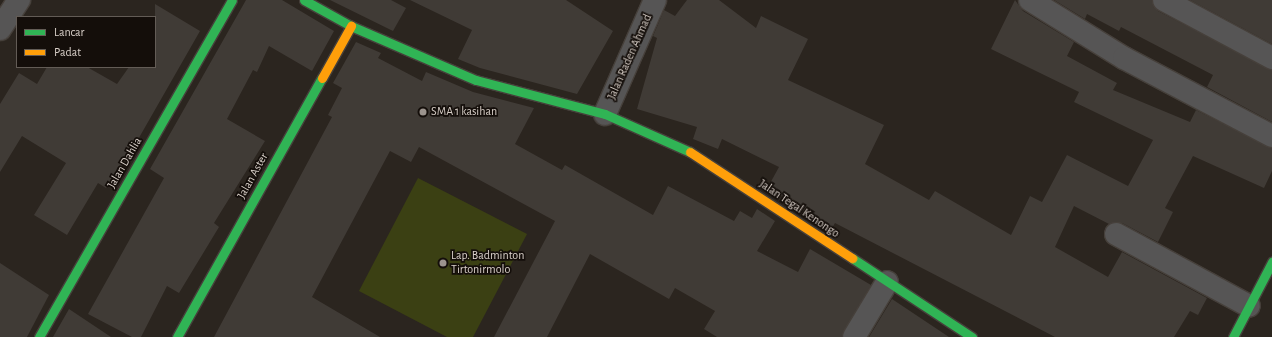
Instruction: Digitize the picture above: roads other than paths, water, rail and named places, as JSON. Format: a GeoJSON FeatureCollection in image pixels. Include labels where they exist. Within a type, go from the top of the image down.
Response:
{"type":"FeatureCollection","features":[{"type":"Feature","properties":{"kind":"street"},"geometry":{"type":"LineString","coordinates":[[0,29],[19,0]]}},
{"type":"Feature","properties":{"kind":"street","name":"Jalan Dahlia"},"geometry":{"type":"LineString","coordinates":[[39,337],[232,0]]}},
{"type":"Feature","properties":{"kind":"street","name":"Jalan Tegal Kenongo"},"geometry":{"type":"LineString","coordinates":[[304,0],[351,26],[476,80],[605,114],[707,161],[886,282],[972,337]]}},
{"type":"Feature","properties":{"kind":"street","name":"Jalan Raden Ahmad"},"geometry":{"type":"LineString","coordinates":[[605,114],[655,0]]}},
{"type":"Feature","properties":{"kind":"street"},"geometry":{"type":"LineString","coordinates":[[1030,0],[1124,58],[1272,136]]}},
{"type":"Feature","properties":{"kind":"street"},"geometry":{"type":"LineString","coordinates":[[1164,0],[1272,58]]}},
{"type":"Feature","properties":{"kind":"street","name":"Jalan Aster"},"geometry":{"type":"LineString","coordinates":[[177,337],[351,26]]}},
{"type":"Feature","properties":{"kind":"street"},"geometry":{"type":"LineString","coordinates":[[1116,234],[1249,306]]}},
{"type":"Feature","properties":{"kind":"street"},"geometry":{"type":"LineString","coordinates":[[1233,337],[1272,262]]}},
{"type":"Feature","properties":{"kind":"street"},"geometry":{"type":"LineString","coordinates":[[854,337],[886,282]]}},
{"type":"Feature","properties":{"kind":"place","name":"SMA 1 kasihan"},"geometry":{"type":"Point","coordinates":[423,112]}},
{"type":"Feature","properties":{"kind":"place","name":"Lap. Badminton Tirtonirmolo"},"geometry":{"type":"Point","coordinates":[443,263]}}]}
